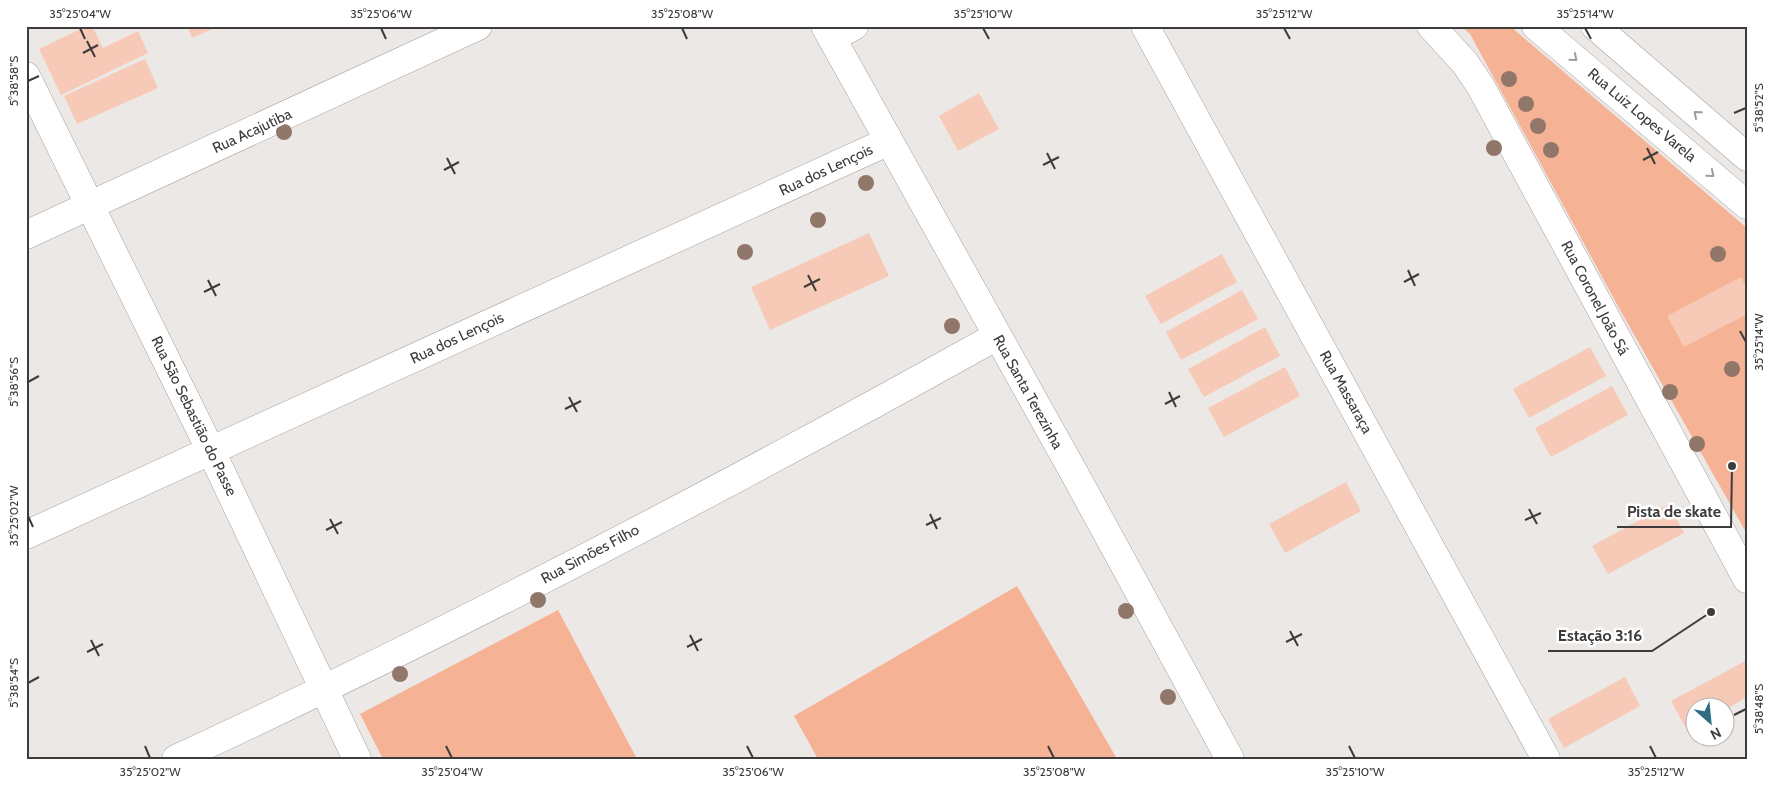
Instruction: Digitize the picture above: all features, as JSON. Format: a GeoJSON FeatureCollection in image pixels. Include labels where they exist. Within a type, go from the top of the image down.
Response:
{"type":"FeatureCollection","features":[{"type":"Feature","properties":{"kind":"street","name":"Rua Acajutiba"},"geometry":{"type":"LineString","coordinates":[[26,235],[478,26]]}},
{"type":"Feature","properties":{"kind":"street","name":"Rua Massaraça"},"geometry":{"type":"LineString","coordinates":[[1145,26],[1546,759]]}},
{"type":"Feature","properties":{"kind":"street","name":"Rua Coronel João Sá"},"geometry":{"type":"LineString","coordinates":[[1431,26],[1465,63],[1481,87],[1747,579]]}},
{"type":"Feature","properties":{"kind":"street"},"geometry":{"type":"LineString","coordinates":[[1595,26],[1747,157]]}},
{"type":"Feature","properties":{"kind":"street","name":"Rua Santa Terezinha"},"geometry":{"type":"LineString","coordinates":[[837,30],[889,141],[1230,759]]}},
{"type":"Feature","properties":{"kind":"street","name":"Rua Luiz Lopes Varela"},"geometry":{"type":"LineString","coordinates":[[1549,30],[1747,205]]}},
{"type":"Feature","properties":{"kind":"street","name":"Rua São Sebastião do Passe"},"geometry":{"type":"LineString","coordinates":[[26,76],[92,205],[357,759]]}},
{"type":"Feature","properties":{"kind":"street","name":"Rua dos Lençois"},"geometry":{"type":"LineString","coordinates":[[26,536],[889,141]]}},
{"type":"Feature","properties":{"kind":"street","name":"Rua Simões Filho"},"geometry":{"type":"LineString","coordinates":[[176,759],[323,691],[730,481],[997,336]]}},
{"type":"Feature","properties":{"kind":"shaded area"},"geometry":{"type":"Polygon","coordinates":[[[1461,26],[1510,26],[1747,228],[1747,534],[1619,308],[1470,34],[1461,26]]]}},
{"type":"Feature","properties":{"kind":"shaded area"},"geometry":{"type":"Polygon","coordinates":[[[1017,586],[1117,759],[818,759],[794,716],[1017,586]]]}},
{"type":"Feature","properties":{"kind":"shaded area"},"geometry":{"type":"Polygon","coordinates":[[[558,610],[637,759],[383,759],[360,714],[558,610]]]}},
{"type":"Feature","properties":{"kind":"building"},"geometry":{"type":"Polygon","coordinates":[[[87,26],[92,26],[103,48],[138,31],[148,53],[61,95],[39,49],[87,26]]]}},
{"type":"Feature","properties":{"kind":"building"},"geometry":{"type":"Polygon","coordinates":[[[187,26],[219,26],[192,38],[187,26]]]}},
{"type":"Feature","properties":{"kind":"building"},"geometry":{"type":"Polygon","coordinates":[[[145,59],[158,88],[77,124],[64,96],[145,59]]]}},
{"type":"Feature","properties":{"kind":"building"},"geometry":{"type":"Polygon","coordinates":[[[979,93],[999,129],[958,151],[939,116],[979,93]]]}},
{"type":"Feature","properties":{"kind":"building"},"geometry":{"type":"Polygon","coordinates":[[[869,233],[889,276],[770,330],[751,287],[869,233]]]}},
{"type":"Feature","properties":{"kind":"building"},"geometry":{"type":"Polygon","coordinates":[[[1222,254],[1237,282],[1161,324],[1145,296],[1222,254]]]}},
{"type":"Feature","properties":{"kind":"building"},"geometry":{"type":"Polygon","coordinates":[[[1741,277],[1747,289],[1747,314],[1684,347],[1667,316],[1741,277]]]}},
{"type":"Feature","properties":{"kind":"building"},"geometry":{"type":"Polygon","coordinates":[[[1242,290],[1258,319],[1181,360],[1166,332],[1242,290]]]}},
{"type":"Feature","properties":{"kind":"building"},"geometry":{"type":"Polygon","coordinates":[[[1265,327],[1280,356],[1204,397],[1188,369],[1265,327]]]}},
{"type":"Feature","properties":{"kind":"building"},"geometry":{"type":"Polygon","coordinates":[[[1590,347],[1606,376],[1529,418],[1513,389],[1590,347]]]}},
{"type":"Feature","properties":{"kind":"building"},"geometry":{"type":"Polygon","coordinates":[[[1285,367],[1300,396],[1224,437],[1208,408],[1285,367]]]}},
{"type":"Feature","properties":{"kind":"building"},"geometry":{"type":"Polygon","coordinates":[[[1612,386],[1628,415],[1551,457],[1535,428],[1612,386]]]}},
{"type":"Feature","properties":{"kind":"building"},"geometry":{"type":"Polygon","coordinates":[[[1346,482],[1361,511],[1285,553],[1269,524],[1346,482]]]}},
{"type":"Feature","properties":{"kind":"building"},"geometry":{"type":"Polygon","coordinates":[[[1669,504],[1684,533],[1608,574],[1592,546],[1669,504]]]}},
{"type":"Feature","properties":{"kind":"building"},"geometry":{"type":"Polygon","coordinates":[[[1747,660],[1747,697],[1736,703],[1736,698],[1686,698],[1686,728],[1671,701],[1747,660]]]}},
{"type":"Feature","properties":{"kind":"building"},"geometry":{"type":"Polygon","coordinates":[[[1625,677],[1640,706],[1564,748],[1548,719],[1625,677]]]}},
{"type":"Feature","properties":{"kind":"place","name":"Pista de skate"},"geometry":{"type":"Point","coordinates":[1732,466]}},
{"type":"Feature","properties":{"kind":"place","name":"Estação 3:16"},"geometry":{"type":"Point","coordinates":[1711,612]}}]}
